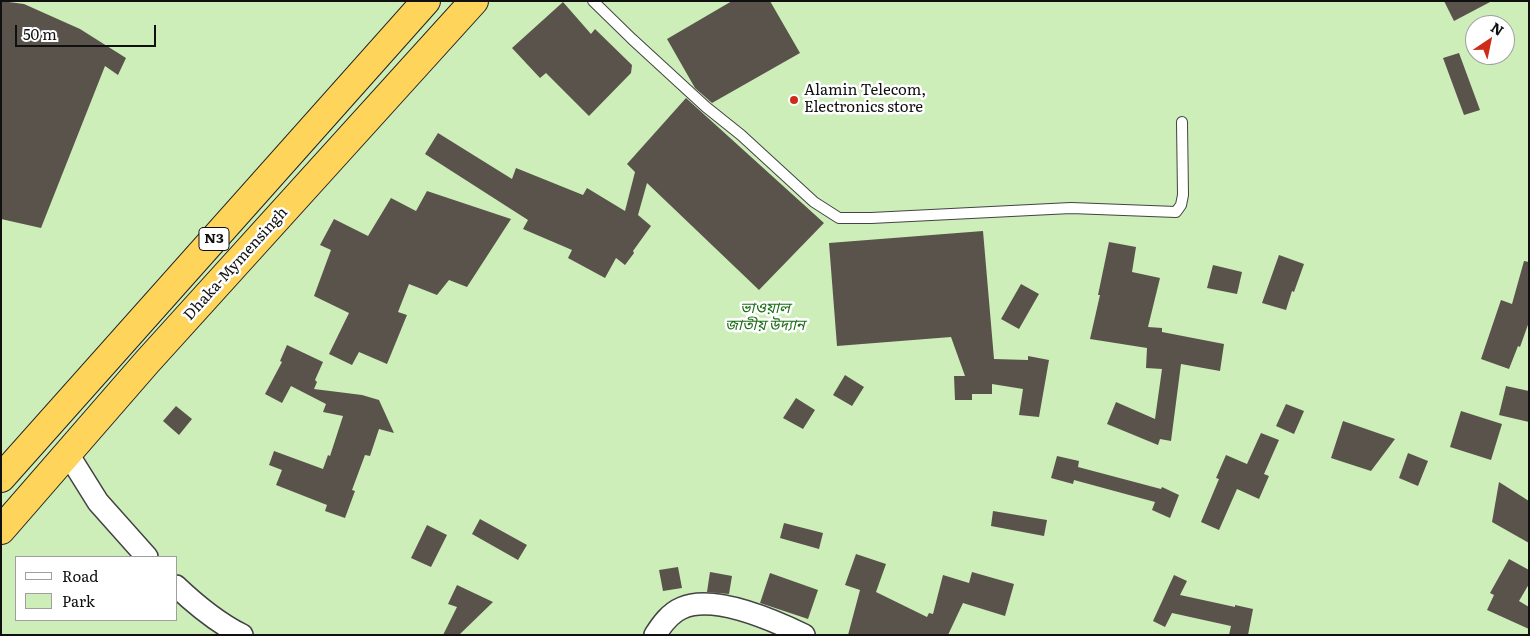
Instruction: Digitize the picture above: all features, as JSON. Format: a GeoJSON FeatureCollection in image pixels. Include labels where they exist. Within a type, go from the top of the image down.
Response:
{"type":"FeatureCollection","features":[{"type":"Feature","properties":{"kind":"highway","name":"N3"},"geometry":{"type":"LineString","coordinates":[[1,478],[426,1]]}},
{"type":"Feature","properties":{"kind":"highway","name":"Dhaka-Mymensingh"},"geometry":{"type":"LineString","coordinates":[[1,530],[147,362],[474,1]]}},
{"type":"Feature","properties":{"kind":"street"},"geometry":{"type":"LineString","coordinates":[[68,454],[98,502],[147,556]]}},
{"type":"Feature","properties":{"kind":"street"},"geometry":{"type":"LineString","coordinates":[[178,588],[192,601],[242,635]]}},
{"type":"Feature","properties":{"kind":"street"},"geometry":{"type":"LineString","coordinates":[[655,635],[667,618],[680,608],[696,603],[714,604],[742,611],[778,622],[804,635]]}},
{"type":"Feature","properties":{"kind":"lane"},"geometry":{"type":"LineString","coordinates":[[593,1],[632,40],[706,107],[742,135],[814,202],[839,218],[1071,208],[1176,212],[1182,204],[1183,195],[1182,122]]}},
{"type":"Feature","properties":{"kind":"green space","name":"ভাওয়াল জাতীয় উদ্যান"},"geometry":{"type":"Polygon","coordinates":[[[1,1],[1529,1],[1529,635],[1,635],[1,1]]]}},
{"type":"Feature","properties":{"kind":"building"},"geometry":{"type":"Polygon","coordinates":[[[1,1],[24,4],[80,29],[126,58],[118,75],[105,66],[41,228],[1,219],[1,1]]]}},
{"type":"Feature","properties":{"kind":"building"},"geometry":{"type":"Polygon","coordinates":[[[732,1],[770,1],[800,53],[712,103],[695,88],[667,39],[732,1]]]}},
{"type":"Feature","properties":{"kind":"building"},"geometry":{"type":"Polygon","coordinates":[[[1444,1],[1492,1],[1465,15],[1454,21],[1444,1]]]}},
{"type":"Feature","properties":{"kind":"building"},"geometry":{"type":"Polygon","coordinates":[[[563,2],[591,34],[595,29],[632,65],[631,73],[589,116],[546,73],[540,78],[512,48],[563,2]]]}},
{"type":"Feature","properties":{"kind":"building"},"geometry":{"type":"Polygon","coordinates":[[[1459,53],[1480,110],[1464,115],[1443,58],[1459,53]]]}},
{"type":"Feature","properties":{"kind":"building"},"geometry":{"type":"Polygon","coordinates":[[[686,98],[824,223],[759,290],[647,183],[638,215],[651,226],[625,265],[616,258],[605,278],[568,258],[572,250],[523,229],[528,220],[425,154],[438,133],[512,179],[516,168],[583,195],[587,188],[625,211],[635,172],[627,164],[686,98]]]}},
{"type":"Feature","properties":{"kind":"building"},"geometry":{"type":"Polygon","coordinates":[[[427,191],[511,219],[467,287],[449,280],[437,295],[409,284],[398,312],[407,315],[387,364],[359,352],[352,365],[329,354],[349,313],[314,296],[331,250],[320,245],[334,219],[368,236],[391,198],[416,211],[427,191]]]}},
{"type":"Feature","properties":{"kind":"building"},"geometry":{"type":"Polygon","coordinates":[[[983,231],[994,359],[1028,360],[1028,356],[1049,360],[1039,417],[1019,415],[1023,389],[992,384],[992,394],[972,394],[972,400],[955,400],[954,376],[965,376],[951,337],[837,346],[829,243],[983,231]]]}},
{"type":"Feature","properties":{"kind":"building"},"geometry":{"type":"Polygon","coordinates":[[[1109,242],[1136,247],[1132,272],[1160,278],[1148,327],[1162,328],[1162,332],[1224,344],[1220,371],[1181,364],[1171,441],[1160,439],[1158,445],[1107,424],[1116,402],[1155,419],[1162,369],[1146,368],[1147,348],[1090,339],[1109,242]]]}},
{"type":"Feature","properties":{"kind":"building"},"geometry":{"type":"Polygon","coordinates":[[[1279,255],[1304,264],[1286,310],[1262,303],[1279,255]]]}},
{"type":"Feature","properties":{"kind":"building"},"geometry":{"type":"Polygon","coordinates":[[[1524,261],[1529,262],[1529,322],[1520,347],[1518,346],[1509,369],[1481,359],[1501,300],[1512,304],[1524,261]]]}},
{"type":"Feature","properties":{"kind":"building"},"geometry":{"type":"Polygon","coordinates":[[[1213,265],[1242,272],[1237,294],[1207,288],[1213,265]]]}},
{"type":"Feature","properties":{"kind":"building"},"geometry":{"type":"Polygon","coordinates":[[[1021,284],[1039,294],[1019,329],[1001,319],[1021,284]]]}},
{"type":"Feature","properties":{"kind":"building"},"geometry":{"type":"Polygon","coordinates":[[[287,345],[323,362],[315,380],[317,382],[314,389],[362,395],[379,400],[394,433],[379,429],[370,456],[365,455],[352,490],[355,491],[345,518],[325,511],[327,505],[276,485],[282,470],[269,465],[274,451],[323,469],[328,455],[330,456],[343,416],[323,412],[326,404],[291,386],[282,403],[265,394],[282,362],[280,361],[287,345]]]}},
{"type":"Feature","properties":{"kind":"building"},"geometry":{"type":"Polygon","coordinates":[[[845,375],[864,387],[852,406],[833,395],[845,375]]]}},
{"type":"Feature","properties":{"kind":"building"},"geometry":{"type":"Polygon","coordinates":[[[1506,386],[1529,391],[1529,422],[1499,415],[1506,386]]]}},
{"type":"Feature","properties":{"kind":"building"},"geometry":{"type":"Polygon","coordinates":[[[796,398],[815,410],[803,429],[783,418],[796,398]]]}},
{"type":"Feature","properties":{"kind":"building"},"geometry":{"type":"Polygon","coordinates":[[[1286,404],[1304,411],[1294,434],[1276,426],[1286,404]]]}},
{"type":"Feature","properties":{"kind":"building"},"geometry":{"type":"Polygon","coordinates":[[[176,406],[192,419],[179,435],[163,421],[176,406]]]}},
{"type":"Feature","properties":{"kind":"building"},"geometry":{"type":"Polygon","coordinates":[[[1461,411],[1502,424],[1491,460],[1450,447],[1461,411]]]}},
{"type":"Feature","properties":{"kind":"building"},"geometry":{"type":"Polygon","coordinates":[[[1343,421],[1395,439],[1371,471],[1331,458],[1343,421]]]}},
{"type":"Feature","properties":{"kind":"building"},"geometry":{"type":"Polygon","coordinates":[[[1261,433],[1279,440],[1264,474],[1269,476],[1259,499],[1237,489],[1219,530],[1201,522],[1219,479],[1216,478],[1226,455],[1247,464],[1261,433]]]}},
{"type":"Feature","properties":{"kind":"building"},"geometry":{"type":"Polygon","coordinates":[[[1408,453],[1428,461],[1418,486],[1399,478],[1408,453]]]}},
{"type":"Feature","properties":{"kind":"building"},"geometry":{"type":"Polygon","coordinates":[[[1057,456],[1079,461],[1078,467],[1161,489],[1162,487],[1179,495],[1170,518],[1152,510],[1155,502],[1074,480],[1073,484],[1051,478],[1057,456]]]}},
{"type":"Feature","properties":{"kind":"building"},"geometry":{"type":"Polygon","coordinates":[[[1499,482],[1529,501],[1529,543],[1492,522],[1499,482]]]}},
{"type":"Feature","properties":{"kind":"building"},"geometry":{"type":"Polygon","coordinates":[[[993,511],[1047,520],[1044,536],[991,526],[993,511]]]}},
{"type":"Feature","properties":{"kind":"building"},"geometry":{"type":"Polygon","coordinates":[[[480,519],[527,545],[518,560],[472,534],[480,519]]]}},
{"type":"Feature","properties":{"kind":"building"},"geometry":{"type":"Polygon","coordinates":[[[784,523],[823,533],[819,549],[780,538],[784,523]]]}},
{"type":"Feature","properties":{"kind":"building"},"geometry":{"type":"Polygon","coordinates":[[[427,525],[447,535],[431,567],[411,558],[427,525]]]}},
{"type":"Feature","properties":{"kind":"building"},"geometry":{"type":"Polygon","coordinates":[[[856,554],[886,564],[876,592],[927,617],[929,613],[933,614],[943,575],[969,583],[972,572],[1014,584],[1005,616],[963,603],[948,635],[848,635],[860,590],[845,585],[856,554]]]}},
{"type":"Feature","properties":{"kind":"building"},"geometry":{"type":"Polygon","coordinates":[[[1509,559],[1529,570],[1529,584],[1519,601],[1529,607],[1529,629],[1487,610],[1494,595],[1490,593],[1509,559]]]}},
{"type":"Feature","properties":{"kind":"building"},"geometry":{"type":"Polygon","coordinates":[[[678,567],[682,588],[663,591],[659,570],[678,567]]]}},
{"type":"Feature","properties":{"kind":"building"},"geometry":{"type":"Polygon","coordinates":[[[710,572],[732,576],[729,594],[707,592],[710,572]]]}},
{"type":"Feature","properties":{"kind":"building"},"geometry":{"type":"Polygon","coordinates":[[[770,573],[818,590],[808,619],[760,603],[770,573]]]}},
{"type":"Feature","properties":{"kind":"building"},"geometry":{"type":"Polygon","coordinates":[[[1174,575],[1187,581],[1180,595],[1253,609],[1248,635],[1229,635],[1231,626],[1172,613],[1165,627],[1153,621],[1174,575]]]}},
{"type":"Feature","properties":{"kind":"building"},"geometry":{"type":"Polygon","coordinates":[[[457,585],[493,602],[459,635],[443,635],[457,607],[448,604],[457,585]]]}},
{"type":"Feature","properties":{"kind":"place","name":"Alamin Telecom, Electronics store"},"geometry":{"type":"Point","coordinates":[794,100]}}]}
